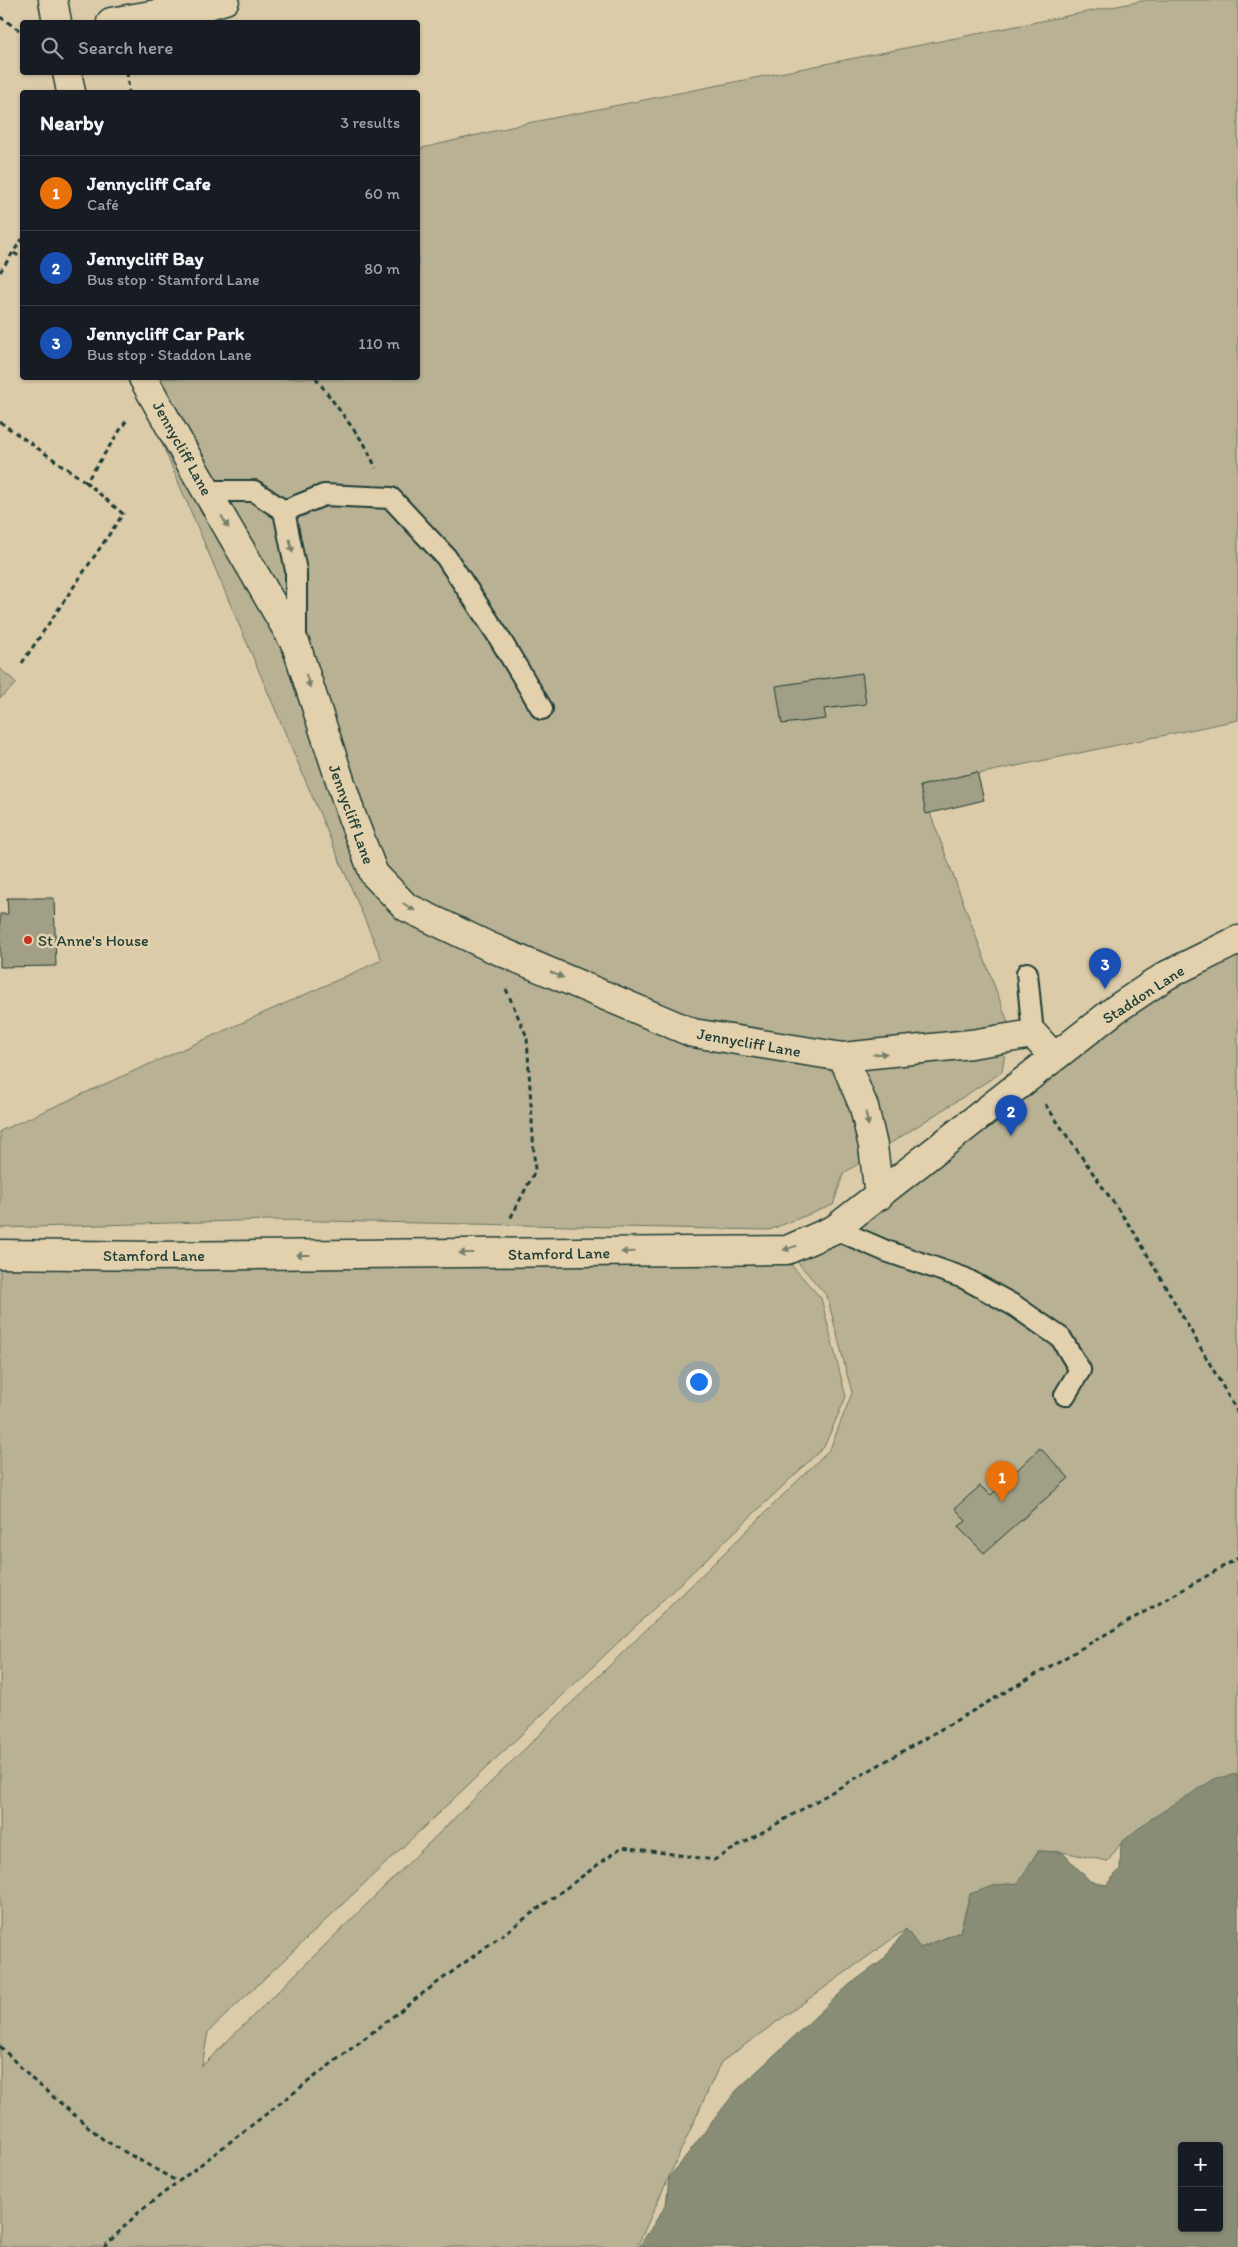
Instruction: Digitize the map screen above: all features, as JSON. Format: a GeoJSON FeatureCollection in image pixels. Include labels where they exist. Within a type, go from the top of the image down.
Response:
{"type":"FeatureCollection","features":[{"type":"Feature","properties":{"kind":"street"},"geometry":{"type":"LineString","coordinates":[[53,0],[57,20]]}},
{"type":"Feature","properties":{"kind":"street"},"geometry":{"type":"LineString","coordinates":[[123,20],[209,5],[225,0]]}},
{"type":"Feature","properties":{"kind":"street"},"geometry":{"type":"LineString","coordinates":[[68,75],[71,90]]}},
{"type":"Feature","properties":{"kind":"street","name":"Jennycliff Lane"},"geometry":{"type":"LineString","coordinates":[[144,380],[296,645],[352,817],[374,874],[406,907],[488,946],[693,1033],[844,1057],[971,1044],[1033,1034]]}},
{"type":"Feature","properties":{"kind":"street","name":"Staddon Lane"},"geometry":{"type":"LineString","coordinates":[[1054,1057],[1116,1009],[1167,975],[1238,940]]}},
{"type":"Feature","properties":{"kind":"street"},"geometry":{"type":"LineString","coordinates":[[1033,1034],[1054,1057]]}},
{"type":"Feature","properties":{"kind":"street"},"geometry":{"type":"LineString","coordinates":[[844,1057],[864,1107],[873,1146],[879,1196]]}},
{"type":"Feature","properties":{"kind":"street","name":"Stamford Lane"},"geometry":{"type":"LineString","coordinates":[[0,1254],[162,1256],[787,1250],[835,1229],[1054,1057]]}},
{"type":"Feature","properties":{"kind":"lane"},"geometry":{"type":"LineString","coordinates":[[207,492],[254,491],[284,511],[296,571],[296,645]]}},
{"type":"Feature","properties":{"kind":"lane"},"geometry":{"type":"LineString","coordinates":[[284,511],[324,495],[391,498],[446,557],[497,634],[542,709]]}},
{"type":"Feature","properties":{"kind":"lane"},"geometry":{"type":"LineString","coordinates":[[1027,973],[1033,1034]]}},
{"type":"Feature","properties":{"kind":"lane"},"geometry":{"type":"LineString","coordinates":[[835,1229],[886,1251],[964,1278],[1015,1306],[1061,1338],[1080,1370],[1065,1395]]}},
{"type":"Feature","properties":{"kind":"path"},"geometry":{"type":"LineString","coordinates":[[0,17],[20,31]]}},
{"type":"Feature","properties":{"kind":"path"},"geometry":{"type":"LineString","coordinates":[[127,75],[129,90]]}},
{"type":"Feature","properties":{"kind":"path"},"geometry":{"type":"LineString","coordinates":[[0,272],[20,242]]}},
{"type":"Feature","properties":{"kind":"path"},"geometry":{"type":"LineString","coordinates":[[14,253],[20,257]]}},
{"type":"Feature","properties":{"kind":"path"},"geometry":{"type":"LineString","coordinates":[[317,380],[365,445],[391,498]]}},
{"type":"Feature","properties":{"kind":"path"},"geometry":{"type":"LineString","coordinates":[[86,482],[130,414]]}},
{"type":"Feature","properties":{"kind":"path"},"geometry":{"type":"LineString","coordinates":[[0,422],[86,482],[123,514],[22,662]]}},
{"type":"Feature","properties":{"kind":"path"},"geometry":{"type":"LineString","coordinates":[[488,946],[527,1037],[535,1171],[492,1253]]}},
{"type":"Feature","properties":{"kind":"path"},"geometry":{"type":"LineString","coordinates":[[1027,1078],[1136,1235],[1238,1413]]}},
{"type":"Feature","properties":{"kind":"path"},"geometry":{"type":"LineString","coordinates":[[104,2247],[139,2212],[422,1994],[622,1847],[714,1860],[1238,1558]]}},
{"type":"Feature","properties":{"kind":"path"},"geometry":{"type":"LineString","coordinates":[[0,2046],[31,2078],[104,2140],[178,2182]]}},
{"type":"Feature","properties":{"kind":"shaded area"},"geometry":{"type":"Polygon","coordinates":[[[1147,0],[1238,0],[1238,720],[920,786],[1009,1025],[1002,1072],[844,1173],[833,1205],[769,1230],[272,1220],[0,1228],[0,1131],[382,960],[135,380],[420,380],[420,149],[528,123],[1147,0]]]}},
{"type":"Feature","properties":{"kind":"shaded area"},"geometry":{"type":"Polygon","coordinates":[[[0,669],[17,683],[0,698],[0,669]]]}},
{"type":"Feature","properties":{"kind":"shaded area"},"geometry":{"type":"Polygon","coordinates":[[[1238,944],[1238,1777],[1121,1843],[1108,1861],[1062,1852],[1038,1851],[1018,1883],[970,1894],[960,1932],[920,1948],[906,1929],[721,2062],[637,2247],[0,2247],[0,1269],[783,1256],[821,1298],[846,1397],[824,1447],[208,2032],[202,2066],[830,1449],[852,1393],[827,1296],[787,1250],[1238,944]]]}},
{"type":"Feature","properties":{"kind":"shaded area"},"geometry":{"type":"Polygon","coordinates":[[[1238,1774],[1238,2247],[639,2247],[666,2205],[669,2178],[736,2091],[849,1985],[883,1960],[906,1929],[920,1948],[960,1932],[970,1894],[996,1885],[1018,1883],[1038,1851],[1062,1852],[1090,1881],[1106,1885],[1120,1869],[1121,1843],[1146,1822],[1216,1778],[1238,1774]]]}},
{"type":"Feature","properties":{"kind":"building"},"geometry":{"type":"Polygon","coordinates":[[[862,673],[866,704],[824,709],[826,719],[782,724],[776,686],[862,673]]]}},
{"type":"Feature","properties":{"kind":"building"},"geometry":{"type":"Polygon","coordinates":[[[977,772],[984,800],[926,814],[920,786],[977,772]]]}},
{"type":"Feature","properties":{"kind":"building","name":"St Anne's House"},"geometry":{"type":"Polygon","coordinates":[[[7,898],[54,898],[56,966],[0,967],[0,914],[8,914],[7,898]]]}},
{"type":"Feature","properties":{"kind":"building"},"geometry":{"type":"Polygon","coordinates":[[[1040,1448],[1069,1478],[984,1553],[958,1527],[966,1521],[955,1508],[980,1486],[991,1495],[1040,1448]]]}},
{"type":"Feature","properties":{"kind":"place","name":"St Anne's House"},"geometry":{"type":"Point","coordinates":[28,940]}},
{"type":"Feature","properties":{"kind":"place","name":"Jennycliff Car Park"},"geometry":{"type":"Point","coordinates":[1105,989]}},
{"type":"Feature","properties":{"kind":"place","name":"Jennycliff Bay"},"geometry":{"type":"Point","coordinates":[1011,1136]}},
{"type":"Feature","properties":{"kind":"place","name":"Jennycliff Cafe"},"geometry":{"type":"Point","coordinates":[1002,1502]}}]}
